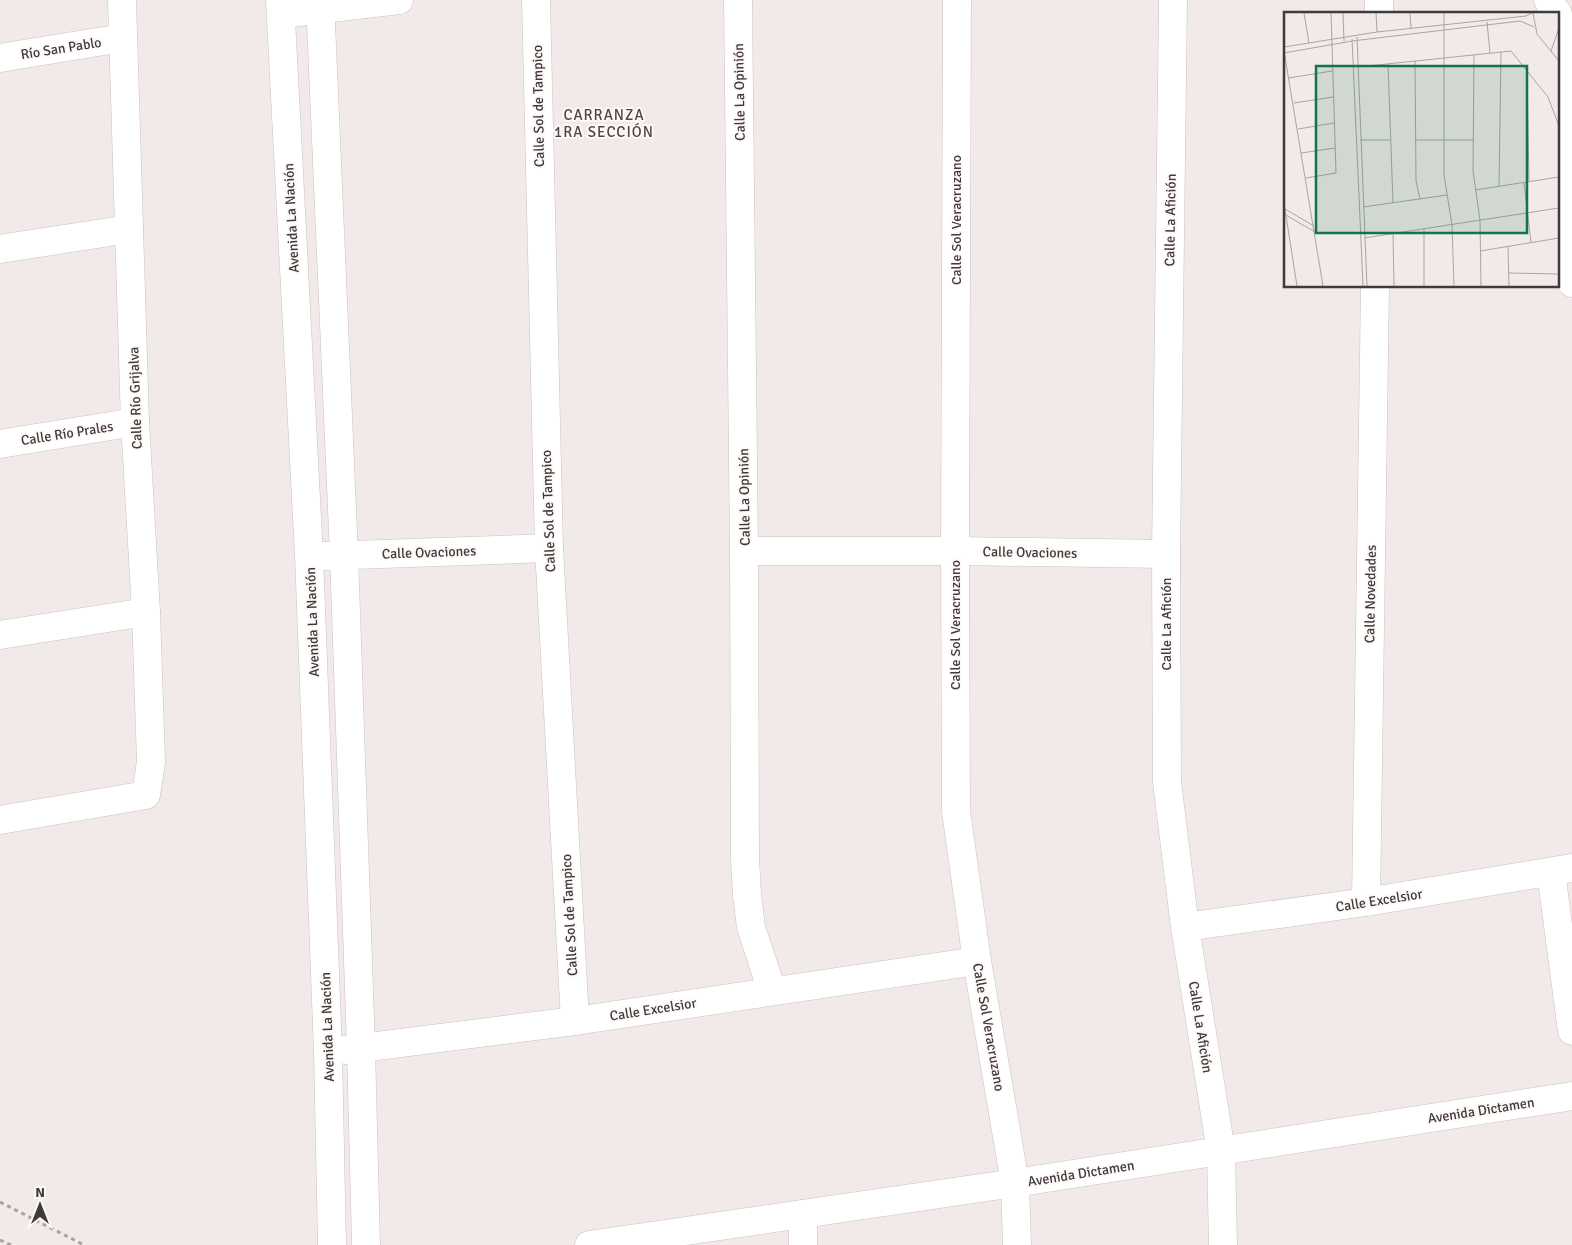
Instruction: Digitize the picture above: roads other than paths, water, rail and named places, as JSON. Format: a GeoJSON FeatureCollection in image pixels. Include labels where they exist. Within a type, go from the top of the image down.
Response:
{"type":"FeatureCollection","features":[{"type":"Feature","properties":{"kind":"street","name":"Calle Río Grijalva"},"geometry":{"type":"LineString","coordinates":[[0,820],[146,794],[151,762],[146,612],[135,422],[122,0]]}},
{"type":"Feature","properties":{"kind":"street"},"geometry":{"type":"LineString","coordinates":[[280,7],[398,0]]}},
{"type":"Feature","properties":{"kind":"street","name":"Calle Sol de Tampico"},"geometry":{"type":"LineString","coordinates":[[536,0],[549,548],[575,1021]]}},
{"type":"Feature","properties":{"kind":"street","name":"Calle La Opinión"},"geometry":{"type":"LineString","coordinates":[[738,0],[744,551],[745,858],[750,927],[772,991]]}},
{"type":"Feature","properties":{"kind":"street","name":"Calle Sol Veracruzano"},"geometry":{"type":"LineString","coordinates":[[957,0],[956,811],[977,961],[1015,1183],[1017,1245]]}},
{"type":"Feature","properties":{"kind":"street","name":"Calle La Afición"},"geometry":{"type":"LineString","coordinates":[[1173,0],[1166,554],[1167,782],[1185,927],[1221,1151],[1222,1245]]}},
{"type":"Feature","properties":{"kind":"street"},"geometry":{"type":"LineString","coordinates":[[1548,0],[1557,12]]}},
{"type":"Feature","properties":{"kind":"street"},"geometry":{"type":"LineString","coordinates":[[320,4],[344,555],[366,1245]]}},
{"type":"Feature","properties":{"kind":"street","name":"Avenida La Nación"},"geometry":{"type":"LineString","coordinates":[[280,7],[309,556],[328,1052],[332,1245]]}},
{"type":"Feature","properties":{"kind":"street"},"geometry":{"type":"LineString","coordinates":[[1564,22],[1572,283]]}},
{"type":"Feature","properties":{"kind":"street","name":"Río San Pablo"},"geometry":{"type":"LineString","coordinates":[[0,58],[122,38]]}},
{"type":"Feature","properties":{"kind":"street"},"geometry":{"type":"LineString","coordinates":[[0,249],[129,229]]}},
{"type":"Feature","properties":{"kind":"street","name":"Calle Novedades"},"geometry":{"type":"LineString","coordinates":[[1366,902],[1375,288]]}},
{"type":"Feature","properties":{"kind":"street","name":"Calle Río Prales"},"geometry":{"type":"LineString","coordinates":[[0,444],[135,422]]}},
{"type":"Feature","properties":{"kind":"street","name":"Calle Ovaciones"},"geometry":{"type":"LineString","coordinates":[[309,556],[549,548]]}},
{"type":"Feature","properties":{"kind":"street","name":"Calle Ovaciones"},"geometry":{"type":"LineString","coordinates":[[744,551],[1166,554]]}},
{"type":"Feature","properties":{"kind":"street"},"geometry":{"type":"LineString","coordinates":[[0,635],[146,612]]}},
{"type":"Feature","properties":{"kind":"street"},"geometry":{"type":"LineString","coordinates":[[1562,870],[1572,1031]]}},
{"type":"Feature","properties":{"kind":"street","name":"Calle Excelsior"},"geometry":{"type":"LineString","coordinates":[[1185,927],[1366,902],[1562,870]]}},
{"type":"Feature","properties":{"kind":"street","name":"Calle Excelsior"},"geometry":{"type":"LineString","coordinates":[[328,1052],[575,1021],[977,961]]}},
{"type":"Feature","properties":{"kind":"street","name":"Avenida Dictamen"},"geometry":{"type":"LineString","coordinates":[[589,1245],[1015,1183],[1572,1096]]}},
{"type":"Feature","properties":{"kind":"street"},"geometry":{"type":"LineString","coordinates":[[803,1214],[803,1245]]}},
{"type":"Feature","properties":{"kind":"district","name":"CARRANZA 1RA SECCIÓN"},"geometry":{"type":"Point","coordinates":[604,124]}}]}
